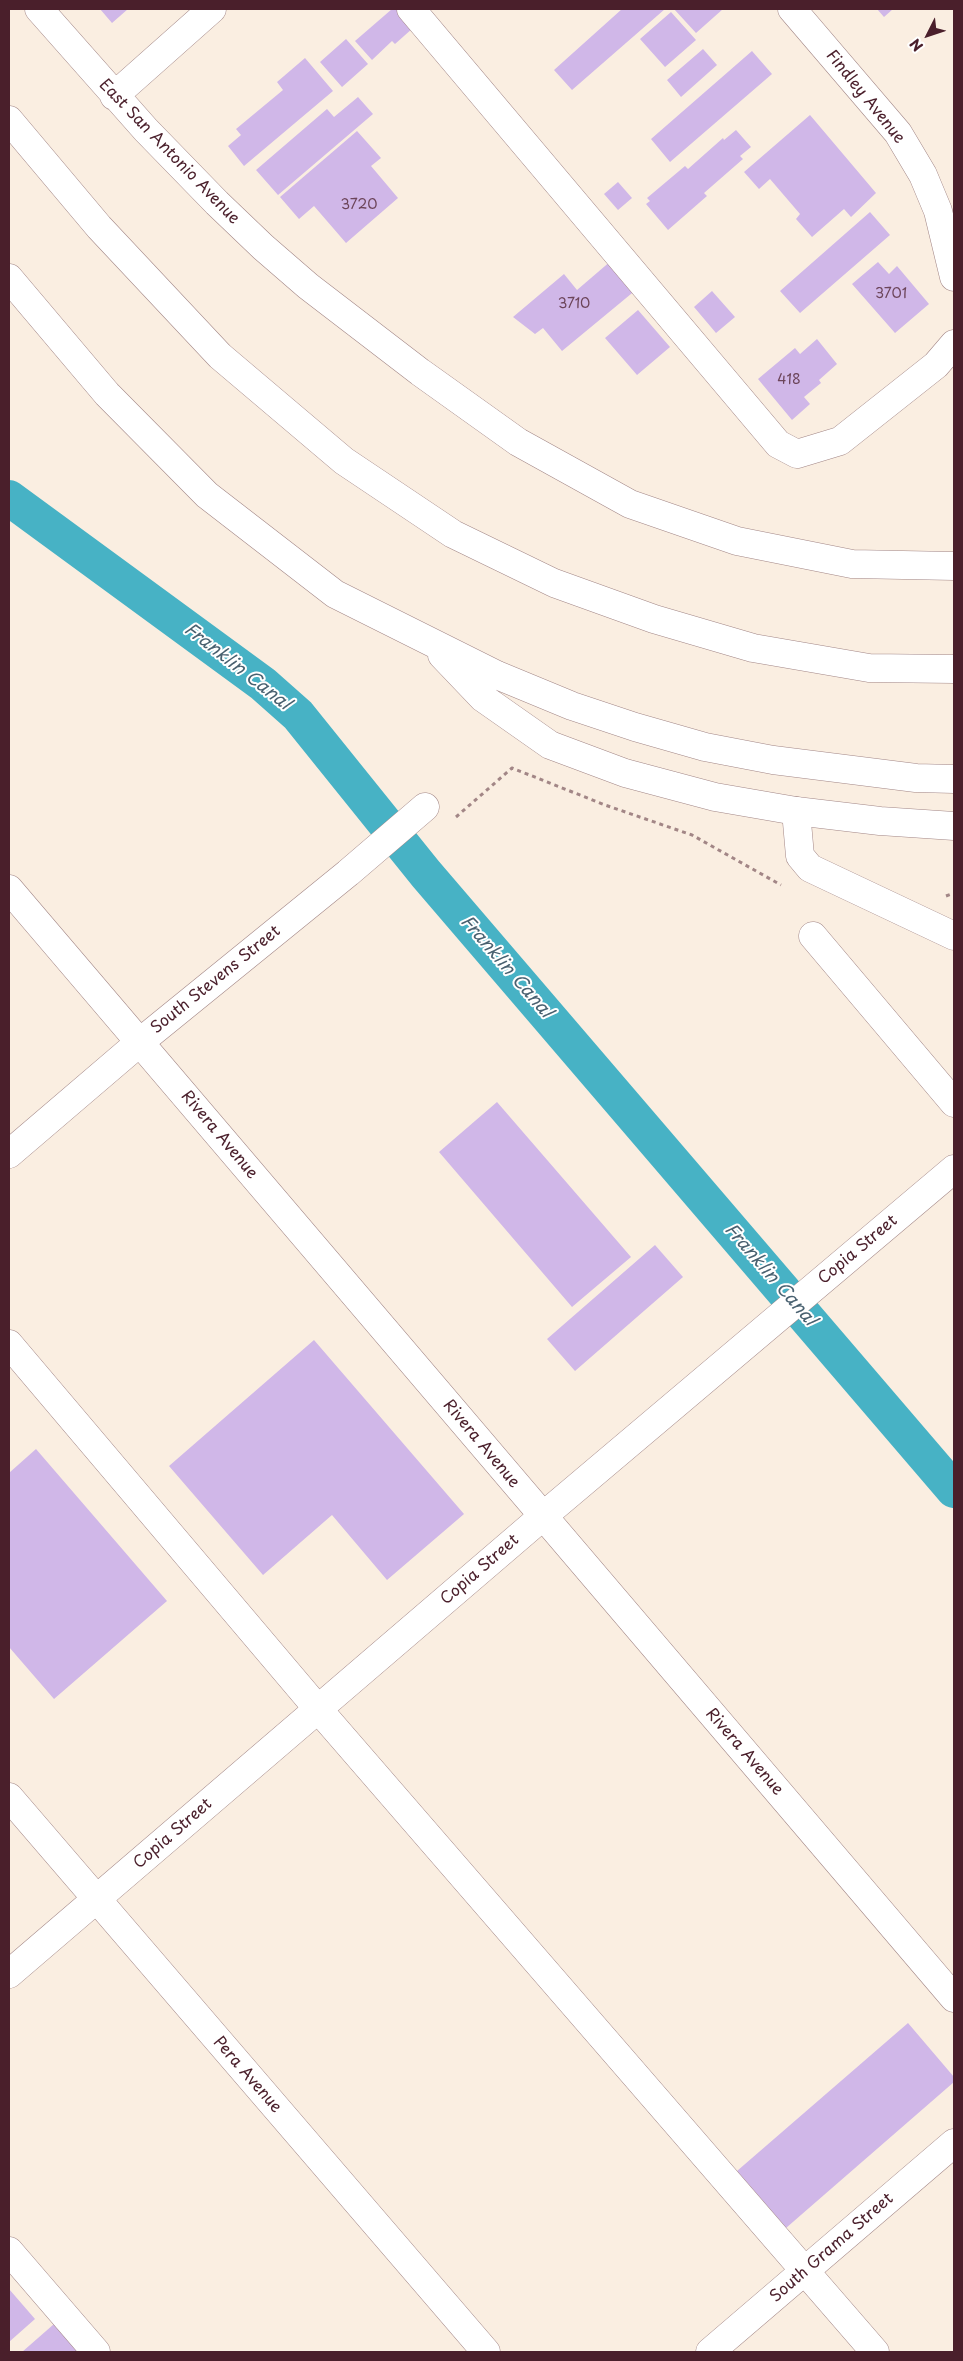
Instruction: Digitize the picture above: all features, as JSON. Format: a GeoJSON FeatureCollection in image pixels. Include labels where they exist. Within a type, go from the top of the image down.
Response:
{"type":"FeatureCollection","features":[{"type":"Feature","properties":{"kind":"main road","name":"East San Antonio Avenue"},"geometry":{"type":"LineString","coordinates":[[39,9],[114,96],[216,203],[308,286],[420,372],[518,442],[630,504],[737,541],[852,564],[954,566]]}},
{"type":"Feature","properties":{"kind":"main road"},"geometry":{"type":"LineString","coordinates":[[114,96],[212,9]]}},
{"type":"Feature","properties":{"kind":"main road"},"geometry":{"type":"LineString","coordinates":[[412,9],[778,444],[797,454],[840,441],[936,365],[954,344]]}},
{"type":"Feature","properties":{"kind":"main road","name":"Findley Avenue"},"geometry":{"type":"LineString","coordinates":[[792,9],[898,133],[923,176],[938,211],[954,277]]}},
{"type":"Feature","properties":{"kind":"main road"},"geometry":{"type":"LineString","coordinates":[[9,120],[99,227],[220,356],[344,461],[453,534],[554,583],[654,619],[753,648],[869,668],[954,669]]}},
{"type":"Feature","properties":{"kind":"main road"},"geometry":{"type":"LineString","coordinates":[[9,278],[106,394],[207,495],[336,594],[497,675],[572,706],[635,728],[705,748],[773,760],[916,778],[954,778]]}},
{"type":"Feature","properties":{"kind":"main road"},"geometry":{"type":"LineString","coordinates":[[429,641],[482,698],[550,745],[625,772],[715,797],[796,811],[880,821],[954,826]]}},
{"type":"Feature","properties":{"kind":"main road","name":"South Stevens Street"},"geometry":{"type":"LineString","coordinates":[[9,1154],[140,1042],[348,873],[425,807]]}},
{"type":"Feature","properties":{"kind":"main road"},"geometry":{"type":"LineString","coordinates":[[796,811],[800,856],[810,868],[954,936]]}},
{"type":"Feature","properties":{"kind":"main road","name":"Rivera Avenue"},"geometry":{"type":"LineString","coordinates":[[9,889],[542,1517],[954,1998]]}},
{"type":"Feature","properties":{"kind":"main road"},"geometry":{"type":"LineString","coordinates":[[813,936],[954,1103]]}},
{"type":"Feature","properties":{"kind":"main road","name":"Copia Street"},"geometry":{"type":"LineString","coordinates":[[9,1974],[542,1517],[954,1169]]}},
{"type":"Feature","properties":{"kind":"main road"},"geometry":{"type":"LineString","coordinates":[[9,1344],[318,1709],[875,2352]]}},
{"type":"Feature","properties":{"kind":"main road","name":"Pera Avenue"},"geometry":{"type":"LineString","coordinates":[[9,1797],[486,2352]]}},
{"type":"Feature","properties":{"kind":"main road","name":"South Grama Street"},"geometry":{"type":"LineString","coordinates":[[710,2352],[954,2143]]}},
{"type":"Feature","properties":{"kind":"main road"},"geometry":{"type":"LineString","coordinates":[[9,2251],[96,2352]]}},
{"type":"Feature","properties":{"kind":"path"},"geometry":{"type":"LineString","coordinates":[[450,822],[512,768],[605,805],[692,834],[786,888]]}},
{"type":"Feature","properties":{"kind":"building"},"geometry":{"type":"Polygon","coordinates":[[[100,9],[128,9],[112,23],[100,9]]]}},
{"type":"Feature","properties":{"kind":"building"},"geometry":{"type":"Polygon","coordinates":[[[392,9],[396,9],[413,28],[395,44],[392,41],[372,60],[355,41],[392,9]]]}},
{"type":"Feature","properties":{"kind":"building"},"geometry":{"type":"Polygon","coordinates":[[[622,9],[665,9],[572,90],[554,70],[622,9]]]}},
{"type":"Feature","properties":{"kind":"building"},"geometry":{"type":"Polygon","coordinates":[[[674,9],[723,9],[696,33],[674,9]]]}},
{"type":"Feature","properties":{"kind":"building"},"geometry":{"type":"Polygon","coordinates":[[[877,9],[893,9],[884,17],[877,9]]]}},
{"type":"Feature","properties":{"kind":"building"},"geometry":{"type":"Polygon","coordinates":[[[671,12],[696,40],[665,67],[640,39],[671,12]]]}},
{"type":"Feature","properties":{"kind":"building"},"geometry":{"type":"Polygon","coordinates":[[[346,39],[368,64],[342,87],[320,62],[346,39]]]}},
{"type":"Feature","properties":{"kind":"building"},"geometry":{"type":"Polygon","coordinates":[[[703,49],[717,65],[681,97],[667,80],[703,49]]]}},
{"type":"Feature","properties":{"kind":"building"},"geometry":{"type":"Polygon","coordinates":[[[752,51],[772,74],[670,162],[651,139],[752,51]]]}},
{"type":"Feature","properties":{"kind":"building"},"geometry":{"type":"Polygon","coordinates":[[[305,58],[333,91],[244,166],[228,146],[241,135],[236,129],[283,90],[277,82],[305,58]]]}},
{"type":"Feature","properties":{"kind":"building"},"geometry":{"type":"Polygon","coordinates":[[[358,97],[373,114],[278,195],[256,170],[327,109],[334,117],[358,97]]]}},
{"type":"Feature","properties":{"kind":"building"},"geometry":{"type":"Polygon","coordinates":[[[810,115],[876,193],[851,217],[844,209],[812,237],[796,219],[800,214],[770,179],[759,189],[744,172],[810,115]]]}},
{"type":"Feature","properties":{"kind":"building"},"geometry":{"type":"Polygon","coordinates":[[[736,130],[751,147],[740,156],[743,159],[704,193],[707,196],[668,230],[646,204],[650,201],[647,198],[685,166],[688,169],[723,138],[724,140],[736,130]]]}},
{"type":"Feature","properties":{"kind":"building"},"geometry":{"type":"Polygon","coordinates":[[[357,131],[381,158],[371,166],[398,198],[346,243],[314,206],[299,219],[280,197],[357,131]]]}},
{"type":"Feature","properties":{"kind":"building"},"geometry":{"type":"Polygon","coordinates":[[[618,182],[632,198],[618,210],[604,194],[618,182]]]}},
{"type":"Feature","properties":{"kind":"building"},"geometry":{"type":"Polygon","coordinates":[[[870,212],[890,235],[800,313],[780,291],[870,212]]]}},
{"type":"Feature","properties":{"kind":"building"},"geometry":{"type":"Polygon","coordinates":[[[612,260],[637,289],[562,351],[543,328],[535,334],[513,317],[564,274],[577,290],[612,260]]]}},
{"type":"Feature","properties":{"kind":"building"},"geometry":{"type":"Polygon","coordinates":[[[878,262],[889,274],[897,266],[929,304],[895,333],[852,284],[878,262]]]}},
{"type":"Feature","properties":{"kind":"building"},"geometry":{"type":"Polygon","coordinates":[[[712,291],[735,317],[716,333],[694,307],[712,291]]]}},
{"type":"Feature","properties":{"kind":"building"},"geometry":{"type":"Polygon","coordinates":[[[638,310],[670,347],[637,375],[605,338],[638,310]]]}},
{"type":"Feature","properties":{"kind":"building"},"geometry":{"type":"Polygon","coordinates":[[[817,339],[837,364],[819,380],[821,383],[804,397],[810,404],[792,420],[758,379],[795,348],[800,354],[817,339]]]}},
{"type":"Feature","properties":{"kind":"building"},"geometry":{"type":"Polygon","coordinates":[[[497,1102],[631,1257],[572,1307],[439,1152],[497,1102]]]}},
{"type":"Feature","properties":{"kind":"building"},"geometry":{"type":"Polygon","coordinates":[[[655,1245],[683,1277],[575,1371],[547,1339],[655,1245]]]}},
{"type":"Feature","properties":{"kind":"building"},"geometry":{"type":"Polygon","coordinates":[[[314,1340],[464,1514],[387,1580],[332,1515],[263,1575],[169,1466],[314,1340]]]}},
{"type":"Feature","properties":{"kind":"building"},"geometry":{"type":"Polygon","coordinates":[[[36,1449],[167,1601],[54,1699],[9,1647],[9,1473],[36,1449]]]}},
{"type":"Feature","properties":{"kind":"building"},"geometry":{"type":"Polygon","coordinates":[[[908,2023],[954,2077],[954,2082],[786,2228],[737,2171],[908,2023]]]}},
{"type":"Feature","properties":{"kind":"building"},"geometry":{"type":"Polygon","coordinates":[[[9,2289],[35,2319],[9,2342],[9,2289]]]}},
{"type":"Feature","properties":{"kind":"building"},"geometry":{"type":"Polygon","coordinates":[[[54,2324],[79,2352],[22,2352],[54,2324]]]}},
{"type":"Feature","properties":{"kind":"waterway","name":"Franklin Canal"},"geometry":{"type":"LineString","coordinates":[[9,498],[263,684],[298,715],[426,874],[954,1490]]}}]}
